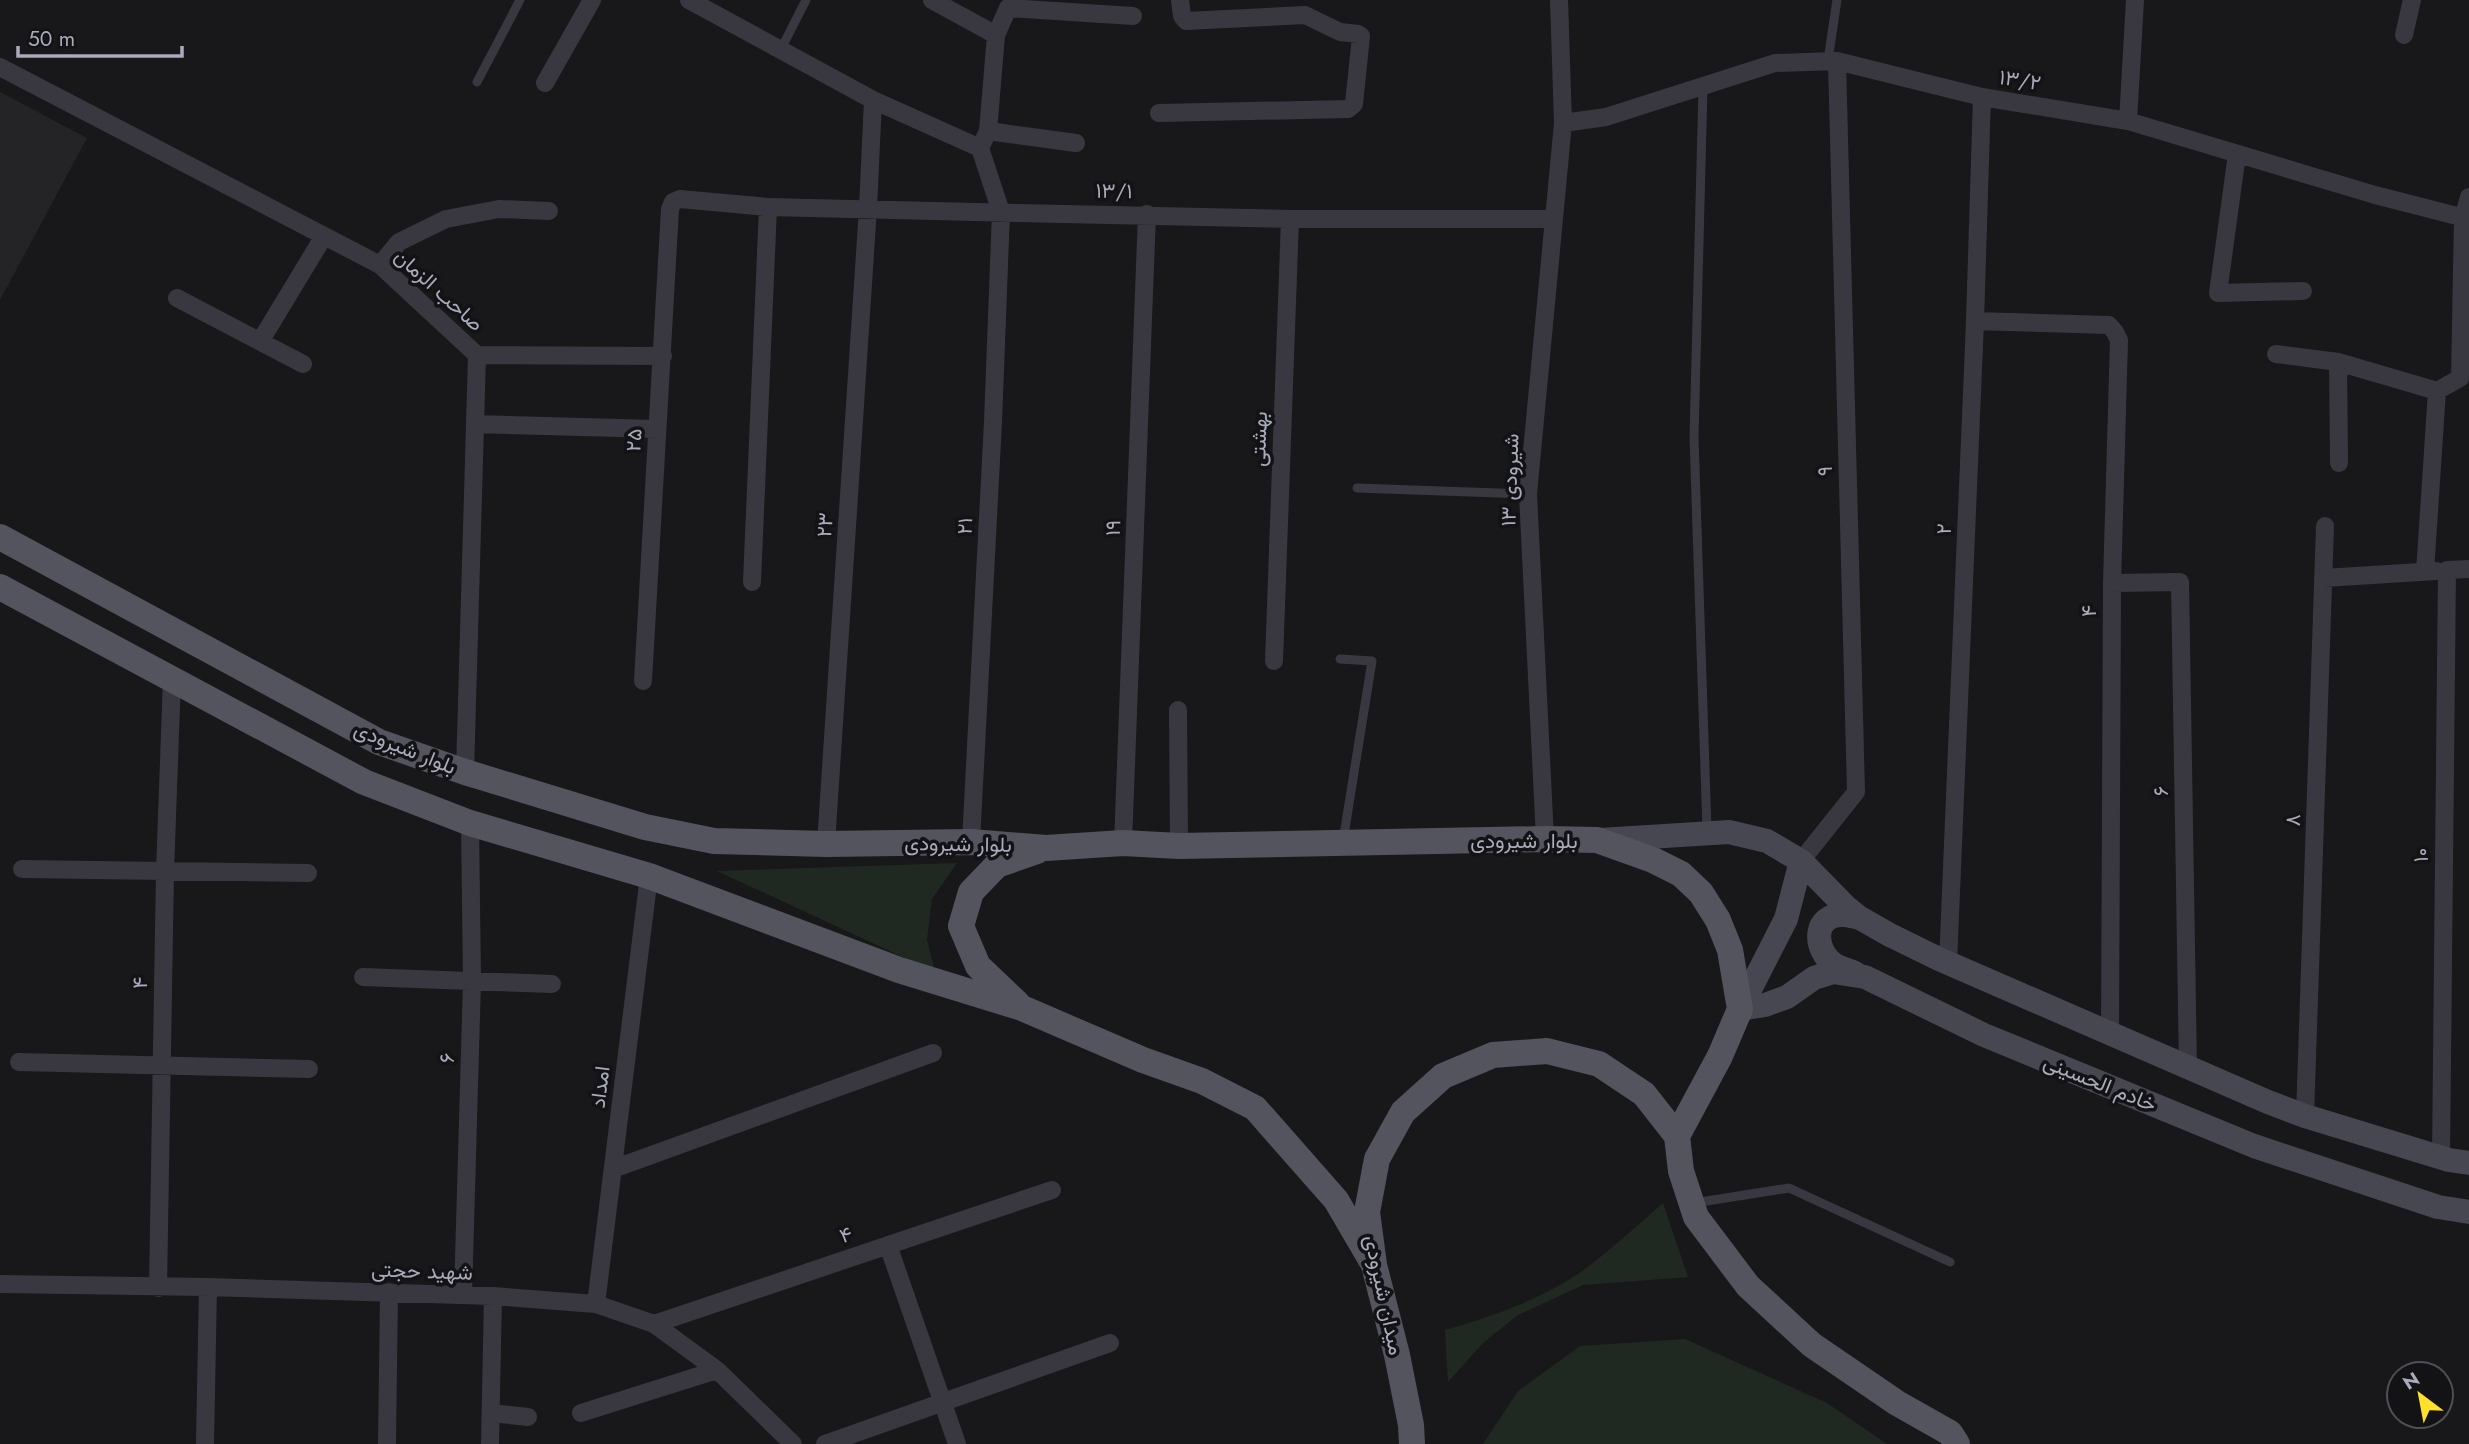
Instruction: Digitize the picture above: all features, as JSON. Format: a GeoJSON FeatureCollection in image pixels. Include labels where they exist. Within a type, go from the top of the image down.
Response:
{"type":"FeatureCollection","features":[{"type":"Feature","properties":{"kind":"main road","name":"بلوار شیرودی"},"geometry":{"type":"LineString","coordinates":[[0,537],[379,742],[465,772],[645,827],[714,841],[827,844],[971,842],[1046,848],[1123,843],[1179,846],[1597,840],[1653,860],[1681,874],[1701,893],[1718,920],[1730,950],[1740,1009]]}},
{"type":"Feature","properties":{"kind":"main road"},"geometry":{"type":"LineString","coordinates":[[51,614],[72,576]]}},
{"type":"Feature","properties":{"kind":"main road","name":"بلوار شیرودی"},"geometry":{"type":"LineString","coordinates":[[0,587],[364,782],[470,823],[649,876],[899,970],[1023,1008],[1143,1060],[1202,1081],[1255,1108],[1336,1200],[1374,1265]]}},
{"type":"Feature","properties":{"kind":"main road"},"geometry":{"type":"LineString","coordinates":[[1597,840],[1729,832],[1767,841],[1801,861],[1860,918],[1948,963],[2305,1116],[2469,1163]]}},
{"type":"Feature","properties":{"kind":"main road"},"geometry":{"type":"LineString","coordinates":[[1023,1008],[978,966],[961,926],[971,892],[996,865],[1046,848]]}},
{"type":"Feature","properties":{"kind":"main road"},"geometry":{"type":"LineString","coordinates":[[1801,861],[1786,919],[1740,1009],[1720,1056],[1677,1136],[1681,1171],[1696,1217],[1748,1286],[1812,1345],[1898,1403],[1950,1433],[1957,1444]]}},
{"type":"Feature","properties":{"kind":"main road"},"geometry":{"type":"LineString","coordinates":[[1860,918],[1843,914],[1829,917],[1819,927],[1818,939],[1823,951],[1834,964],[1865,977]]}},
{"type":"Feature","properties":{"kind":"main road","name":"خادم الحسینی"},"geometry":{"type":"LineString","coordinates":[[1740,1009],[1765,1005],[1787,997],[1814,978],[1833,972],[1865,977],[1984,1035],[2254,1146],[2438,1207],[2469,1212]]}},
{"type":"Feature","properties":{"kind":"main road","name":"میدان شیرودی"},"geometry":{"type":"LineString","coordinates":[[1412,1444],[1411,1424],[1397,1355],[1374,1265],[1367,1212],[1377,1159],[1403,1112],[1443,1076],[1493,1055],[1547,1051],[1599,1064],[1644,1094],[1677,1136]]}},
{"type":"Feature","properties":{"kind":"street"},"geometry":{"type":"LineString","coordinates":[[545,83],[592,0]]}},
{"type":"Feature","properties":{"kind":"street"},"geometry":{"type":"LineString","coordinates":[[689,0],[873,100],[980,148]]}},
{"type":"Feature","properties":{"kind":"street"},"geometry":{"type":"LineString","coordinates":[[932,0],[996,35]]}},
{"type":"Feature","properties":{"kind":"street"},"geometry":{"type":"LineString","coordinates":[[1159,113],[1348,109],[1354,104],[1361,36],[1358,34],[1340,32],[1306,7],[1185,22],[1180,0]]}},
{"type":"Feature","properties":{"kind":"street","name":"شیرودی ۱۳"},"geometry":{"type":"LineString","coordinates":[[1545,839],[1528,494],[1563,123],[1559,0]]}},
{"type":"Feature","properties":{"kind":"street"},"geometry":{"type":"LineString","coordinates":[[2128,121],[2135,0]]}},
{"type":"Feature","properties":{"kind":"street"},"geometry":{"type":"LineString","coordinates":[[2404,35],[2412,0]]}},
{"type":"Feature","properties":{"kind":"street"},"geometry":{"type":"LineString","coordinates":[[1001,212],[980,148],[988,131],[996,35],[1009,4],[1133,16]]}},
{"type":"Feature","properties":{"kind":"street","name":"۱۳/۲"},"geometry":{"type":"LineString","coordinates":[[1563,123],[1606,117],[1775,63],[1832,60],[1982,97],[2128,121],[2466,219]]}},
{"type":"Feature","properties":{"kind":"street","name":"۹"},"geometry":{"type":"LineString","coordinates":[[1801,861],[1856,792],[1832,60]]}},
{"type":"Feature","properties":{"kind":"street","name":"صاحب الزمان"},"geometry":{"type":"LineString","coordinates":[[0,67],[380,265],[477,355],[465,772]]}},
{"type":"Feature","properties":{"kind":"street","name":"۲"},"geometry":{"type":"LineString","coordinates":[[1948,963],[1982,97]]}},
{"type":"Feature","properties":{"kind":"street","name":"۲۳"},"geometry":{"type":"LineString","coordinates":[[827,844],[873,100]]}},
{"type":"Feature","properties":{"kind":"street"},"geometry":{"type":"LineString","coordinates":[[988,131],[1076,143]]}},
{"type":"Feature","properties":{"kind":"street"},"geometry":{"type":"LineString","coordinates":[[2237,154],[2218,293],[2303,291]]}},
{"type":"Feature","properties":{"kind":"street"},"geometry":{"type":"LineString","coordinates":[[2276,354],[2338,362],[2437,391],[2460,378],[2469,197]]}},
{"type":"Feature","properties":{"kind":"street","name":"۱۳/۱"},"geometry":{"type":"LineString","coordinates":[[673,202],[680,199],[768,207],[1290,219],[1554,219]]}},
{"type":"Feature","properties":{"kind":"street","name":"۲۵"},"geometry":{"type":"LineString","coordinates":[[643,681],[670,209],[673,202]]}},
{"type":"Feature","properties":{"kind":"street"},"geometry":{"type":"LineString","coordinates":[[752,582],[768,207]]}},
{"type":"Feature","properties":{"kind":"street"},"geometry":{"type":"LineString","coordinates":[[380,265],[399,242],[446,219],[499,209],[549,212]]}},
{"type":"Feature","properties":{"kind":"street","name":"۲۱"},"geometry":{"type":"LineString","coordinates":[[971,842],[1001,212]]}},
{"type":"Feature","properties":{"kind":"street","name":"۱۹"},"geometry":{"type":"LineString","coordinates":[[1123,843],[1147,214]]}},
{"type":"Feature","properties":{"kind":"street","name":"بهشتی"},"geometry":{"type":"LineString","coordinates":[[1274,661],[1290,219]]}},
{"type":"Feature","properties":{"kind":"street"},"geometry":{"type":"LineString","coordinates":[[261,341],[324,236]]}},
{"type":"Feature","properties":{"kind":"street"},"geometry":{"type":"LineString","coordinates":[[177,298],[303,364]]}},
{"type":"Feature","properties":{"kind":"street","name":"۴"},"geometry":{"type":"LineString","coordinates":[[1975,321],[2109,325],[2119,340],[2112,583],[2110,1034]]}},
{"type":"Feature","properties":{"kind":"street"},"geometry":{"type":"LineString","coordinates":[[477,355],[663,356]]}},
{"type":"Feature","properties":{"kind":"street"},"geometry":{"type":"LineString","coordinates":[[2338,362],[2339,463]]}},
{"type":"Feature","properties":{"kind":"street"},"geometry":{"type":"LineString","coordinates":[[2426,572],[2437,391]]}},
{"type":"Feature","properties":{"kind":"street"},"geometry":{"type":"LineString","coordinates":[[475,424],[657,429]]}},
{"type":"Feature","properties":{"kind":"street","name":"۸"},"geometry":{"type":"LineString","coordinates":[[2305,1116],[2325,526]]}},
{"type":"Feature","properties":{"kind":"street"},"geometry":{"type":"LineString","coordinates":[[2324,578],[2460,569]]}},
{"type":"Feature","properties":{"kind":"street","name":"۱۰"},"geometry":{"type":"LineString","coordinates":[[2441,1157],[2460,569]]}},
{"type":"Feature","properties":{"kind":"street","name":"۶"},"geometry":{"type":"LineString","coordinates":[[2112,583],[2180,582],[2188,1068]]}},
{"type":"Feature","properties":{"kind":"street","name":"۴"},"geometry":{"type":"LineString","coordinates":[[158,1288],[165,871],[172,679]]}},
{"type":"Feature","properties":{"kind":"street"},"geometry":{"type":"LineString","coordinates":[[1178,710],[1179,846]]}},
{"type":"Feature","properties":{"kind":"street","name":"۶"},"geometry":{"type":"LineString","coordinates":[[463,1295],[472,981],[470,823]]}},
{"type":"Feature","properties":{"kind":"street"},"geometry":{"type":"LineString","coordinates":[[22,869],[307,873]]}},
{"type":"Feature","properties":{"kind":"street","name":"امداد"},"geometry":{"type":"LineString","coordinates":[[596,1304],[649,876]]}},
{"type":"Feature","properties":{"kind":"street"},"geometry":{"type":"LineString","coordinates":[[363,976],[552,984]]}},
{"type":"Feature","properties":{"kind":"street"},"geometry":{"type":"LineString","coordinates":[[613,1169],[933,1053]]}},
{"type":"Feature","properties":{"kind":"street"},"geometry":{"type":"LineString","coordinates":[[19,1062],[309,1069]]}},
{"type":"Feature","properties":{"kind":"street","name":"۴"},"geometry":{"type":"LineString","coordinates":[[654,1324],[1052,1190]]}},
{"type":"Feature","properties":{"kind":"street"},"geometry":{"type":"LineString","coordinates":[[888,1245],[957,1444]]}},
{"type":"Feature","properties":{"kind":"street","name":"شهید حجتی"},"geometry":{"type":"LineString","coordinates":[[0,1284],[389,1292],[596,1304],[654,1324],[717,1370],[793,1444]]}},
{"type":"Feature","properties":{"kind":"street"},"geometry":{"type":"LineString","coordinates":[[205,1444],[208,1287]]}},
{"type":"Feature","properties":{"kind":"street"},"geometry":{"type":"LineString","coordinates":[[387,1444],[389,1292]]}},
{"type":"Feature","properties":{"kind":"street"},"geometry":{"type":"LineString","coordinates":[[490,1444],[493,1296]]}},
{"type":"Feature","properties":{"kind":"street"},"geometry":{"type":"LineString","coordinates":[[825,1444],[1110,1343]]}},
{"type":"Feature","properties":{"kind":"street"},"geometry":{"type":"LineString","coordinates":[[581,1413],[717,1370]]}},
{"type":"Feature","properties":{"kind":"street"},"geometry":{"type":"LineString","coordinates":[[491,1413],[528,1417]]}},
{"type":"Feature","properties":{"kind":"lane"},"geometry":{"type":"LineString","coordinates":[[477,82],[520,0]]}},
{"type":"Feature","properties":{"kind":"lane"},"geometry":{"type":"LineString","coordinates":[[781,49],[806,0]]}},
{"type":"Feature","properties":{"kind":"lane"},"geometry":{"type":"LineString","coordinates":[[1832,60],[1837,0]]}},
{"type":"Feature","properties":{"kind":"lane"},"geometry":{"type":"LineString","coordinates":[[1703,87],[1694,437],[1707,834]]}},
{"type":"Feature","properties":{"kind":"lane"},"geometry":{"type":"LineString","coordinates":[[1357,488],[1528,494]]}},
{"type":"Feature","properties":{"kind":"lane"},"geometry":{"type":"LineString","coordinates":[[1340,659],[1372,661],[1342,844]]}},
{"type":"Feature","properties":{"kind":"lane"},"geometry":{"type":"LineString","coordinates":[[1693,1203],[1789,1188],[1950,1262]]}},
{"type":"Feature","properties":{"kind":"shaded area"},"geometry":{"type":"Polygon","coordinates":[[[0,92],[87,138],[0,300],[0,92]]]}},
{"type":"Feature","properties":{"kind":"shaded area"},"geometry":{"type":"Polygon","coordinates":[[[957,863],[932,899],[927,940],[935,972],[717,871],[957,863]]]}},
{"type":"Feature","properties":{"kind":"shaded area"},"geometry":{"type":"Polygon","coordinates":[[[1663,1203],[1688,1277],[1583,1285],[1518,1315],[1483,1343],[1448,1382],[1445,1330],[1503,1311],[1541,1295],[1577,1275],[1663,1203]]]}},
{"type":"Feature","properties":{"kind":"shaded area"},"geometry":{"type":"Polygon","coordinates":[[[1685,1339],[1827,1403],[1887,1444],[1483,1444],[1518,1391],[1580,1346],[1685,1339]]]}}]}
